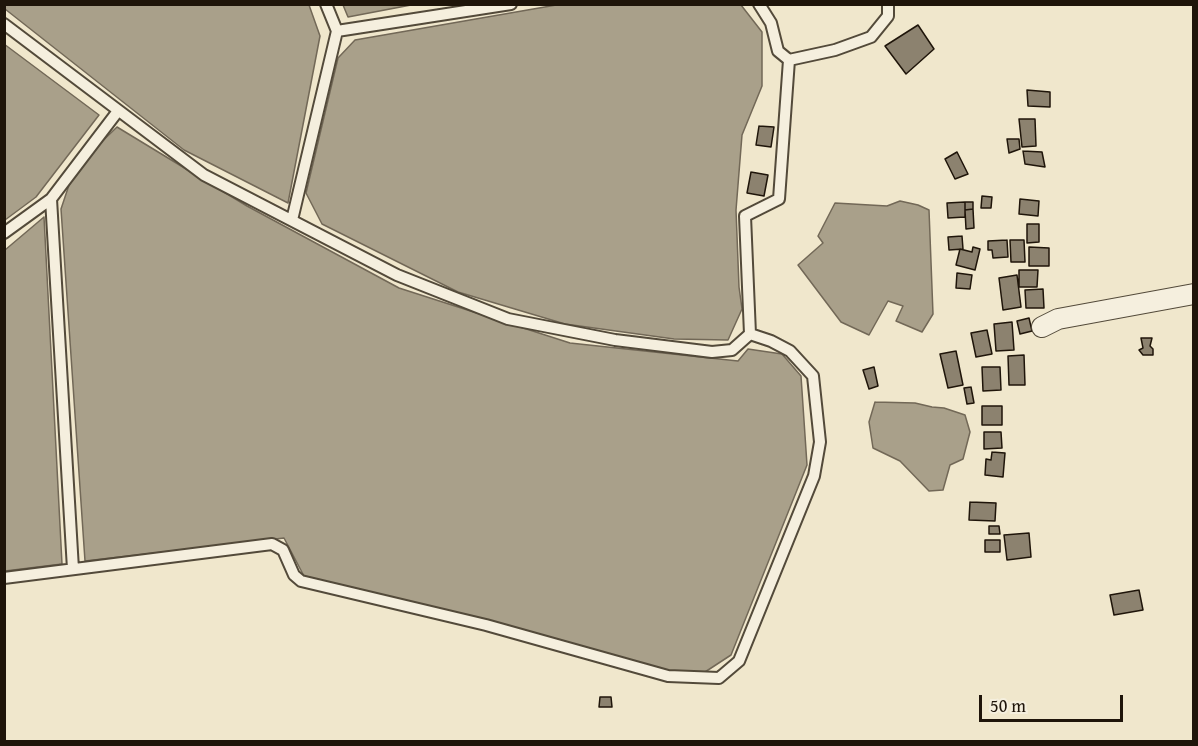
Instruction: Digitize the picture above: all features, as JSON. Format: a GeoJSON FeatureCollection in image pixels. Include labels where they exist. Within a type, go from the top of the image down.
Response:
{"type":"FeatureCollection","features":[{"type":"Feature","properties":{"kind":"street"},"geometry":{"type":"LineString","coordinates":[[1042,327],[1058,319],[1194,294]]}},
{"type":"Feature","properties":{"kind":"lane"},"geometry":{"type":"LineString","coordinates":[[292,219],[337,31],[326,4]]}},
{"type":"Feature","properties":{"kind":"lane"},"geometry":{"type":"LineString","coordinates":[[337,31],[511,4]]}},
{"type":"Feature","properties":{"kind":"lane"},"geometry":{"type":"LineString","coordinates":[[759,4],[771,23],[778,51],[789,60]]}},
{"type":"Feature","properties":{"kind":"lane"},"geometry":{"type":"LineString","coordinates":[[789,60],[836,50],[871,37],[888,16],[888,4]]}},
{"type":"Feature","properties":{"kind":"lane"},"geometry":{"type":"LineString","coordinates":[[4,24],[204,175],[397,275],[508,319],[615,340],[712,352],[732,350],[750,334]]}},
{"type":"Feature","properties":{"kind":"lane"},"geometry":{"type":"LineString","coordinates":[[750,334],[745,216],[779,199],[789,60]]}},
{"type":"Feature","properties":{"kind":"lane"},"geometry":{"type":"LineString","coordinates":[[4,232],[51,199],[118,111]]}},
{"type":"Feature","properties":{"kind":"lane"},"geometry":{"type":"LineString","coordinates":[[51,199],[74,569]]}},
{"type":"Feature","properties":{"kind":"lane"},"geometry":{"type":"LineString","coordinates":[[4,578],[272,544],[283,550],[294,575],[301,581],[486,625],[668,676],[719,678],[739,661],[814,476],[820,442],[813,376],[790,351],[750,334]]}},
{"type":"Feature","properties":{"kind":"shaded area"},"geometry":{"type":"Polygon","coordinates":[[[562,4],[741,5],[762,32],[762,86],[742,135],[736,210],[742,309],[728,340],[674,339],[565,324],[458,292],[322,224],[306,193],[338,58],[355,40],[562,4]]]}},
{"type":"Feature","properties":{"kind":"shaded area"},"geometry":{"type":"Polygon","coordinates":[[[4,5],[309,5],[320,36],[288,203],[184,150],[5,9],[4,5]]]}},
{"type":"Feature","properties":{"kind":"shaded area"},"geometry":{"type":"Polygon","coordinates":[[[343,5],[411,5],[348,17],[343,5]]]}},
{"type":"Feature","properties":{"kind":"shaded area"},"geometry":{"type":"Polygon","coordinates":[[[4,44],[99,115],[36,197],[5,220],[4,44]]]}},
{"type":"Feature","properties":{"kind":"shaded area"},"geometry":{"type":"Polygon","coordinates":[[[117,127],[247,206],[399,288],[570,343],[738,361],[748,349],[782,354],[801,376],[807,465],[731,655],[705,672],[668,671],[305,578],[284,538],[85,561],[61,209],[69,185],[88,155],[117,127]]]}},
{"type":"Feature","properties":{"kind":"shaded area"},"geometry":{"type":"Polygon","coordinates":[[[900,201],[929,210],[933,314],[922,332],[896,321],[903,306],[888,301],[869,335],[841,322],[798,265],[823,243],[818,236],[835,203],[887,206],[900,201]]]}},
{"type":"Feature","properties":{"kind":"shaded area"},"geometry":{"type":"Polygon","coordinates":[[[44,217],[62,564],[5,571],[5,250],[44,217]]]}},
{"type":"Feature","properties":{"kind":"shaded area"},"geometry":{"type":"Polygon","coordinates":[[[875,402],[915,403],[944,408],[965,415],[970,432],[963,459],[950,465],[943,490],[929,491],[900,461],[873,448],[869,422],[875,402]]]}},
{"type":"Feature","properties":{"kind":"building"},"geometry":{"type":"Polygon","coordinates":[[[918,25],[934,49],[906,74],[885,46],[918,25]]]}},
{"type":"Feature","properties":{"kind":"building"},"geometry":{"type":"Polygon","coordinates":[[[1027,90],[1050,92],[1050,107],[1028,106],[1027,90]]]}},
{"type":"Feature","properties":{"kind":"building"},"geometry":{"type":"Polygon","coordinates":[[[1019,119],[1035,119],[1036,146],[1022,147],[1019,119]]]}},
{"type":"Feature","properties":{"kind":"building"},"geometry":{"type":"Polygon","coordinates":[[[759,126],[774,127],[771,147],[756,145],[759,126]]]}},
{"type":"Feature","properties":{"kind":"building"},"geometry":{"type":"Polygon","coordinates":[[[1007,139],[1019,139],[1020,149],[1009,153],[1007,139]]]}},
{"type":"Feature","properties":{"kind":"building"},"geometry":{"type":"Polygon","coordinates":[[[1023,151],[1042,152],[1045,167],[1025,164],[1023,151]]]}},
{"type":"Feature","properties":{"kind":"building"},"geometry":{"type":"Polygon","coordinates":[[[957,152],[968,174],[955,179],[945,159],[957,152]]]}},
{"type":"Feature","properties":{"kind":"building"},"geometry":{"type":"Polygon","coordinates":[[[751,172],[768,175],[764,196],[747,193],[751,172]]]}},
{"type":"Feature","properties":{"kind":"building"},"geometry":{"type":"Polygon","coordinates":[[[982,196],[992,197],[991,208],[981,208],[982,196]]]}},
{"type":"Feature","properties":{"kind":"building"},"geometry":{"type":"Polygon","coordinates":[[[1020,199],[1039,201],[1038,216],[1019,214],[1020,199]]]}},
{"type":"Feature","properties":{"kind":"building"},"geometry":{"type":"Polygon","coordinates":[[[965,202],[965,217],[948,218],[947,203],[965,202]]]}},
{"type":"Feature","properties":{"kind":"building"},"geometry":{"type":"Polygon","coordinates":[[[965,202],[973,202],[973,209],[965,210],[965,202]]]}},
{"type":"Feature","properties":{"kind":"building"},"geometry":{"type":"Polygon","coordinates":[[[973,209],[974,228],[966,229],[965,210],[973,209]]]}},
{"type":"Feature","properties":{"kind":"building"},"geometry":{"type":"Polygon","coordinates":[[[1027,224],[1039,224],[1039,242],[1027,243],[1027,224]]]}},
{"type":"Feature","properties":{"kind":"building"},"geometry":{"type":"Polygon","coordinates":[[[962,236],[963,249],[949,250],[948,237],[962,236]]]}},
{"type":"Feature","properties":{"kind":"building"},"geometry":{"type":"Polygon","coordinates":[[[1007,240],[1008,257],[993,258],[992,250],[988,250],[988,241],[1007,240]]]}},
{"type":"Feature","properties":{"kind":"building"},"geometry":{"type":"Polygon","coordinates":[[[1010,240],[1024,240],[1025,262],[1011,262],[1010,240]]]}},
{"type":"Feature","properties":{"kind":"building"},"geometry":{"type":"Polygon","coordinates":[[[973,247],[980,249],[975,270],[956,265],[960,249],[972,252],[973,247]]]}},
{"type":"Feature","properties":{"kind":"building"},"geometry":{"type":"Polygon","coordinates":[[[1029,247],[1049,248],[1049,266],[1029,266],[1029,247]]]}},
{"type":"Feature","properties":{"kind":"building"},"geometry":{"type":"Polygon","coordinates":[[[1019,270],[1038,270],[1037,287],[1019,287],[1019,270]]]}},
{"type":"Feature","properties":{"kind":"building"},"geometry":{"type":"Polygon","coordinates":[[[957,273],[972,275],[970,289],[956,288],[957,273]]]}},
{"type":"Feature","properties":{"kind":"building"},"geometry":{"type":"Polygon","coordinates":[[[1017,275],[1021,307],[1003,310],[999,278],[1017,275]]]}},
{"type":"Feature","properties":{"kind":"building"},"geometry":{"type":"Polygon","coordinates":[[[1043,289],[1044,308],[1026,308],[1025,290],[1043,289]]]}},
{"type":"Feature","properties":{"kind":"building"},"geometry":{"type":"Polygon","coordinates":[[[1029,318],[1032,331],[1020,334],[1017,321],[1029,318]]]}},
{"type":"Feature","properties":{"kind":"building"},"geometry":{"type":"Polygon","coordinates":[[[1012,322],[1014,350],[996,351],[994,324],[1012,322]]]}},
{"type":"Feature","properties":{"kind":"building"},"geometry":{"type":"Polygon","coordinates":[[[987,330],[992,354],[976,357],[971,333],[987,330]]]}},
{"type":"Feature","properties":{"kind":"building"},"geometry":{"type":"Polygon","coordinates":[[[1141,338],[1152,338],[1150,346],[1153,349],[1153,355],[1143,355],[1139,350],[1143,348],[1141,338]]]}},
{"type":"Feature","properties":{"kind":"building"},"geometry":{"type":"Polygon","coordinates":[[[956,351],[963,385],[948,388],[940,354],[956,351]]]}},
{"type":"Feature","properties":{"kind":"building"},"geometry":{"type":"Polygon","coordinates":[[[1024,355],[1025,385],[1009,385],[1008,356],[1024,355]]]}},
{"type":"Feature","properties":{"kind":"building"},"geometry":{"type":"Polygon","coordinates":[[[874,367],[878,386],[869,389],[863,370],[874,367]]]}},
{"type":"Feature","properties":{"kind":"building"},"geometry":{"type":"Polygon","coordinates":[[[982,367],[1000,367],[1001,390],[983,391],[982,367]]]}},
{"type":"Feature","properties":{"kind":"building"},"geometry":{"type":"Polygon","coordinates":[[[971,387],[974,403],[967,404],[964,388],[971,387]]]}},
{"type":"Feature","properties":{"kind":"building"},"geometry":{"type":"Polygon","coordinates":[[[982,406],[1002,406],[1002,425],[982,425],[982,406]]]}},
{"type":"Feature","properties":{"kind":"building"},"geometry":{"type":"Polygon","coordinates":[[[984,432],[1001,432],[1002,448],[984,449],[984,432]]]}},
{"type":"Feature","properties":{"kind":"building"},"geometry":{"type":"Polygon","coordinates":[[[992,452],[1005,453],[1003,477],[985,475],[986,459],[991,460],[992,452]]]}},
{"type":"Feature","properties":{"kind":"building"},"geometry":{"type":"Polygon","coordinates":[[[970,502],[996,503],[995,521],[969,520],[970,502]]]}},
{"type":"Feature","properties":{"kind":"building"},"geometry":{"type":"Polygon","coordinates":[[[989,526],[999,526],[1000,534],[989,534],[989,526]]]}},
{"type":"Feature","properties":{"kind":"building"},"geometry":{"type":"Polygon","coordinates":[[[1029,533],[1031,557],[1007,560],[1004,535],[1029,533]]]}},
{"type":"Feature","properties":{"kind":"building"},"geometry":{"type":"Polygon","coordinates":[[[985,540],[1000,540],[1000,552],[985,552],[985,540]]]}},
{"type":"Feature","properties":{"kind":"building"},"geometry":{"type":"Polygon","coordinates":[[[1139,590],[1143,610],[1114,615],[1110,595],[1139,590]]]}},
{"type":"Feature","properties":{"kind":"building"},"geometry":{"type":"Polygon","coordinates":[[[600,697],[611,697],[612,707],[599,707],[600,697]]]}}]}
